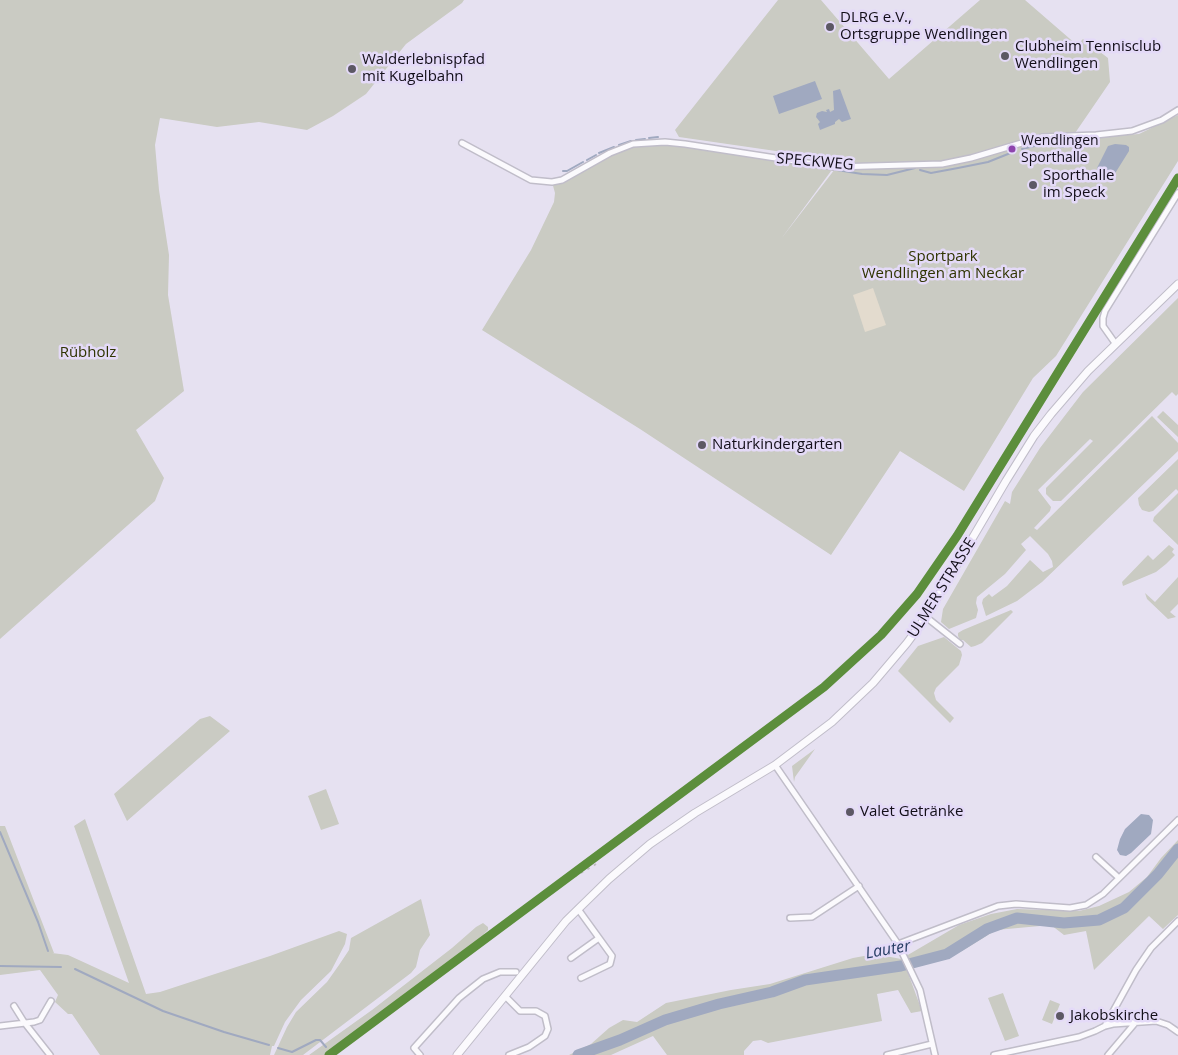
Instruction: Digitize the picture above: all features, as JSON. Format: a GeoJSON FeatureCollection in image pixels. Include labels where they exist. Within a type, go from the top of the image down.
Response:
{"type":"FeatureCollection","features":[{"type":"Feature","properties":{"kind":"main road","name":"ULMER STRASSE"},"geometry":{"type":"LineString","coordinates":[[457,1055],[529,967],[578,910],[609,878],[650,844],[695,813],[775,765],[832,722],[873,683],[926,617],[1034,436],[1069,392],[1115,343],[1178,284]]}},
{"type":"Feature","properties":{"kind":"street","name":"SPECKWEG"},"geometry":{"type":"LineString","coordinates":[[462,143],[531,180],[552,182],[562,180],[610,153],[633,144],[665,142],[685,144],[834,167],[942,164],[971,158],[1042,137],[1096,136],[1132,131],[1162,120],[1178,110]]}},
{"type":"Feature","properties":{"kind":"street"},"geometry":{"type":"LineString","coordinates":[[1115,343],[1104,326],[1103,318],[1105,311],[1178,193]]}},
{"type":"Feature","properties":{"kind":"street"},"geometry":{"type":"LineString","coordinates":[[926,617],[960,644]]}},
{"type":"Feature","properties":{"kind":"street"},"geometry":{"type":"LineString","coordinates":[[775,765],[898,944],[920,990],[935,1055]]}},
{"type":"Feature","properties":{"kind":"street"},"geometry":{"type":"LineString","coordinates":[[898,944],[998,906],[1016,904],[1070,908],[1086,905],[1103,894],[1178,820]]}},
{"type":"Feature","properties":{"kind":"street"},"geometry":{"type":"LineString","coordinates":[[1096,857],[1119,878]]}},
{"type":"Feature","properties":{"kind":"street"},"geometry":{"type":"LineString","coordinates":[[790,918],[812,918],[859,886]]}},
{"type":"Feature","properties":{"kind":"street"},"geometry":{"type":"LineString","coordinates":[[578,910],[612,956],[610,964],[581,978]]}},
{"type":"Feature","properties":{"kind":"street"},"geometry":{"type":"LineString","coordinates":[[1105,1026],[1136,970],[1152,948],[1178,921]]}},
{"type":"Feature","properties":{"kind":"street"},"geometry":{"type":"LineString","coordinates":[[571,958],[599,938]]}},
{"type":"Feature","properties":{"kind":"street"},"geometry":{"type":"LineString","coordinates":[[420,1055],[414,1048],[460,998],[483,979],[500,972],[516,972]]}},
{"type":"Feature","properties":{"kind":"street"},"geometry":{"type":"LineString","coordinates":[[505,996],[520,1011],[536,1011],[545,1016],[548,1029],[545,1036],[529,1047],[509,1055]]}},
{"type":"Feature","properties":{"kind":"street"},"geometry":{"type":"LineString","coordinates":[[0,1026],[40,1020],[52,1001]]}},
{"type":"Feature","properties":{"kind":"street"},"geometry":{"type":"LineString","coordinates":[[14,1006],[50,1055]]}},
{"type":"Feature","properties":{"kind":"street"},"geometry":{"type":"LineString","coordinates":[[994,1055],[1079,1037],[1105,1026],[1156,1020],[1178,1032]]}},
{"type":"Feature","properties":{"kind":"street"},"geometry":{"type":"LineString","coordinates":[[1108,1055],[1137,1022]]}},
{"type":"Feature","properties":{"kind":"street"},"geometry":{"type":"LineString","coordinates":[[887,1055],[932,1044]]}},
{"type":"Feature","properties":{"kind":"green space","name":"Rübholz"},"geometry":{"type":"Polygon","coordinates":[[[0,0],[464,0],[406,44],[366,94],[333,116],[307,130],[259,122],[217,127],[160,118],[155,145],[159,190],[169,255],[168,295],[184,391],[136,430],[164,478],[155,501],[0,639],[0,0]]]}},
{"type":"Feature","properties":{"kind":"green space","name":"Sportpark Wendlingen am Neckar"},"geometry":{"type":"Polygon","coordinates":[[[778,0],[821,0],[889,79],[980,0],[1025,0],[1077,45],[1083,39],[1108,58],[1110,82],[1071,139],[1139,134],[1178,115],[1178,161],[1056,356],[1033,378],[964,491],[900,451],[831,555],[640,429],[482,330],[531,250],[554,202],[555,193],[552,182],[562,180],[610,153],[633,144],[665,142],[834,167],[781,239],[835,169],[838,160],[679,137],[675,130],[778,0]]]}},
{"type":"Feature","properties":{"kind":"green space"},"geometry":{"type":"Polygon","coordinates":[[[1178,298],[1178,394],[1176,396],[1172,392],[1061,501],[1053,501],[1046,494],[1046,488],[1093,441],[1090,439],[1038,490],[1051,507],[1050,511],[1034,528],[1037,530],[1152,416],[1178,443],[1178,451],[1042,582],[1017,601],[986,616],[982,603],[983,599],[989,594],[992,597],[1007,586],[1030,560],[1043,572],[1053,567],[1048,554],[1030,536],[1021,544],[1026,550],[1005,574],[977,597],[978,610],[976,618],[949,629],[941,622],[943,609],[1005,501],[1010,504],[1012,492],[1040,448],[1083,392],[1178,298]]]}},
{"type":"Feature","properties":{"kind":"green space"},"geometry":{"type":"Polygon","coordinates":[[[1163,411],[1178,425],[1178,437],[1157,417],[1163,411]]]}},
{"type":"Feature","properties":{"kind":"green space"},"geometry":{"type":"Polygon","coordinates":[[[1178,459],[1178,491],[1176,489],[1153,511],[1142,510],[1138,498],[1178,459]]]}},
{"type":"Feature","properties":{"kind":"green space"},"geometry":{"type":"Polygon","coordinates":[[[1178,493],[1178,545],[1153,521],[1154,517],[1178,493]]]}},
{"type":"Feature","properties":{"kind":"green space"},"geometry":{"type":"Polygon","coordinates":[[[1169,545],[1174,549],[1172,552],[1175,555],[1166,564],[1156,572],[1123,586],[1122,582],[1148,555],[1153,560],[1169,545]]]}},
{"type":"Feature","properties":{"kind":"green space"},"geometry":{"type":"Polygon","coordinates":[[[1178,577],[1178,604],[1170,612],[1176,617],[1168,619],[1147,599],[1145,593],[1155,602],[1178,577]]]}},
{"type":"Feature","properties":{"kind":"green space"},"geometry":{"type":"Polygon","coordinates":[[[1011,610],[1013,612],[982,643],[971,647],[963,640],[960,640],[958,633],[963,630],[1011,610]]]}},
{"type":"Feature","properties":{"kind":"green space"},"geometry":{"type":"Polygon","coordinates":[[[944,637],[961,651],[962,655],[959,665],[936,688],[934,693],[936,700],[954,718],[950,723],[898,671],[918,646],[944,637]]]}},
{"type":"Feature","properties":{"kind":"green space"},"geometry":{"type":"Polygon","coordinates":[[[210,716],[230,731],[127,821],[114,794],[200,719],[210,716]]]}},
{"type":"Feature","properties":{"kind":"green space"},"geometry":{"type":"Polygon","coordinates":[[[815,749],[795,777],[794,782],[792,766],[815,749]]]}},
{"type":"Feature","properties":{"kind":"green space"},"geometry":{"type":"Polygon","coordinates":[[[326,789],[339,824],[321,830],[308,796],[326,789]]]}},
{"type":"Feature","properties":{"kind":"green space"},"geometry":{"type":"Polygon","coordinates":[[[85,819],[146,994],[160,992],[339,931],[347,934],[345,944],[331,971],[301,1000],[285,1022],[274,1046],[272,1046],[270,1055],[100,1055],[72,1014],[68,1014],[55,1002],[58,995],[40,970],[0,975],[0,826],[5,826],[54,953],[52,953],[68,955],[129,983],[74,826],[85,819]]]}},
{"type":"Feature","properties":{"kind":"green space"},"geometry":{"type":"Polygon","coordinates":[[[1178,840],[1178,915],[1163,929],[1149,916],[1094,970],[1086,931],[1064,935],[1051,925],[996,930],[962,951],[915,967],[908,973],[922,1011],[911,1013],[898,990],[877,994],[882,1021],[768,1043],[761,1040],[753,1041],[744,1051],[744,1055],[667,1055],[653,1036],[611,1055],[569,1055],[591,1044],[609,1028],[623,1020],[637,1022],[666,1003],[770,984],[853,958],[875,954],[901,959],[959,925],[991,914],[1017,909],[1079,911],[1099,906],[1129,892],[1147,877],[1178,840]]]}},
{"type":"Feature","properties":{"kind":"green space"},"geometry":{"type":"Polygon","coordinates":[[[421,899],[430,935],[420,950],[416,967],[411,973],[303,1055],[274,1055],[296,1012],[327,982],[349,950],[351,938],[421,899]]]}},
{"type":"Feature","properties":{"kind":"green space"},"geometry":{"type":"Polygon","coordinates":[[[483,923],[488,927],[484,934],[485,937],[326,1055],[309,1055],[372,1010],[483,923]]]}},
{"type":"Feature","properties":{"kind":"green space"},"geometry":{"type":"Polygon","coordinates":[[[1003,993],[1019,1036],[1005,1041],[988,998],[1003,993]]]}},
{"type":"Feature","properties":{"kind":"green space"},"geometry":{"type":"Polygon","coordinates":[[[1050,1000],[1060,1004],[1052,1024],[1042,1020],[1050,1000]]]}},
{"type":"Feature","properties":{"kind":"sand"},"geometry":{"type":"Polygon","coordinates":[[[873,288],[886,325],[865,332],[853,295],[873,288]]]}},
{"type":"Feature","properties":{"kind":"water"},"geometry":{"type":"Polygon","coordinates":[[[815,81],[822,99],[779,114],[773,96],[815,81]]]}},
{"type":"Feature","properties":{"kind":"water"},"geometry":{"type":"Polygon","coordinates":[[[840,89],[851,119],[842,122],[839,119],[835,124],[820,130],[818,124],[820,122],[816,117],[817,113],[827,112],[826,110],[829,109],[830,112],[834,110],[833,91],[840,89]]]}},
{"type":"Feature","properties":{"kind":"water"},"geometry":{"type":"Polygon","coordinates":[[[1115,144],[1126,145],[1129,147],[1129,151],[1114,175],[1110,177],[1099,173],[1097,168],[1108,146],[1115,144]]]}},
{"type":"Feature","properties":{"kind":"water"},"geometry":{"type":"Polygon","coordinates":[[[1141,814],[1149,815],[1153,820],[1151,834],[1131,853],[1126,856],[1120,855],[1117,850],[1125,829],[1141,814]]]}},
{"type":"Feature","properties":{"kind":"waterway"},"geometry":{"type":"LineString","coordinates":[[649,138],[658,137]]}},
{"type":"Feature","properties":{"kind":"waterway"},"geometry":{"type":"LineString","coordinates":[[636,140],[645,139]]}},
{"type":"Feature","properties":{"kind":"waterway"},"geometry":{"type":"LineString","coordinates":[[619,145],[631,141]]}},
{"type":"Feature","properties":{"kind":"waterway"},"geometry":{"type":"LineString","coordinates":[[1022,149],[1043,144],[1063,147]]}},
{"type":"Feature","properties":{"kind":"waterway"},"geometry":{"type":"LineString","coordinates":[[599,153],[614,147]]}},
{"type":"Feature","properties":{"kind":"waterway"},"geometry":{"type":"LineString","coordinates":[[920,170],[931,173],[958,168],[988,162],[1013,152]]}},
{"type":"Feature","properties":{"kind":"waterway"},"geometry":{"type":"LineString","coordinates":[[587,160],[596,155]]}},
{"type":"Feature","properties":{"kind":"waterway"},"geometry":{"type":"LineString","coordinates":[[563,171],[567,171],[583,162]]}},
{"type":"Feature","properties":{"kind":"waterway"},"geometry":{"type":"LineString","coordinates":[[837,170],[887,175],[915,168]]}},
{"type":"Feature","properties":{"kind":"waterway"},"geometry":{"type":"LineString","coordinates":[[0,832],[38,922],[48,951]]}},
{"type":"Feature","properties":{"kind":"waterway","name":"Lauter"},"geometry":{"type":"LineString","coordinates":[[578,1055],[620,1040],[665,1020],[719,1004],[772,992],[805,980],[901,966],[947,954],[987,929],[1017,918],[1064,923],[1099,920],[1124,908],[1158,874],[1178,849]]}},
{"type":"Feature","properties":{"kind":"waterway"},"geometry":{"type":"LineString","coordinates":[[0,966],[61,967]]}},
{"type":"Feature","properties":{"kind":"waterway"},"geometry":{"type":"LineString","coordinates":[[75,969],[163,1011],[269,1045]]}},
{"type":"Feature","properties":{"kind":"waterway"},"geometry":{"type":"LineString","coordinates":[[278,1048],[292,1052],[316,1040],[320,1040],[326,1047]]}},
{"type":"Feature","properties":{"kind":"railway"},"geometry":{"type":"LineString","coordinates":[[555,888],[596,864]]}},
{"type":"Feature","properties":{"kind":"transit line"},"geometry":{"type":"LineString","coordinates":[[329,1055],[824,687],[881,635],[917,594],[957,536],[1178,178]]}},
{"type":"Feature","properties":{"kind":"place","name":"DLRG e.V., Ortsgruppe Wendlingen"},"geometry":{"type":"Point","coordinates":[830,27]}},
{"type":"Feature","properties":{"kind":"place","name":"Clubheim Tennisclub Wendlingen"},"geometry":{"type":"Point","coordinates":[1005,56]}},
{"type":"Feature","properties":{"kind":"place","name":"Walderlebnispfad mit Kugelbahn"},"geometry":{"type":"Point","coordinates":[352,69]}},
{"type":"Feature","properties":{"kind":"place","name":"Wendlingen Sporthalle"},"geometry":{"type":"Point","coordinates":[1012,149]}},
{"type":"Feature","properties":{"kind":"place","name":"Sporthalle im Speck"},"geometry":{"type":"Point","coordinates":[1033,185]}},
{"type":"Feature","properties":{"kind":"place","name":"Naturkindergarten"},"geometry":{"type":"Point","coordinates":[702,445]}},
{"type":"Feature","properties":{"kind":"place","name":"Valet Getränke"},"geometry":{"type":"Point","coordinates":[850,812]}},
{"type":"Feature","properties":{"kind":"place","name":"Jakobskirche"},"geometry":{"type":"Point","coordinates":[1060,1016]}}]}
